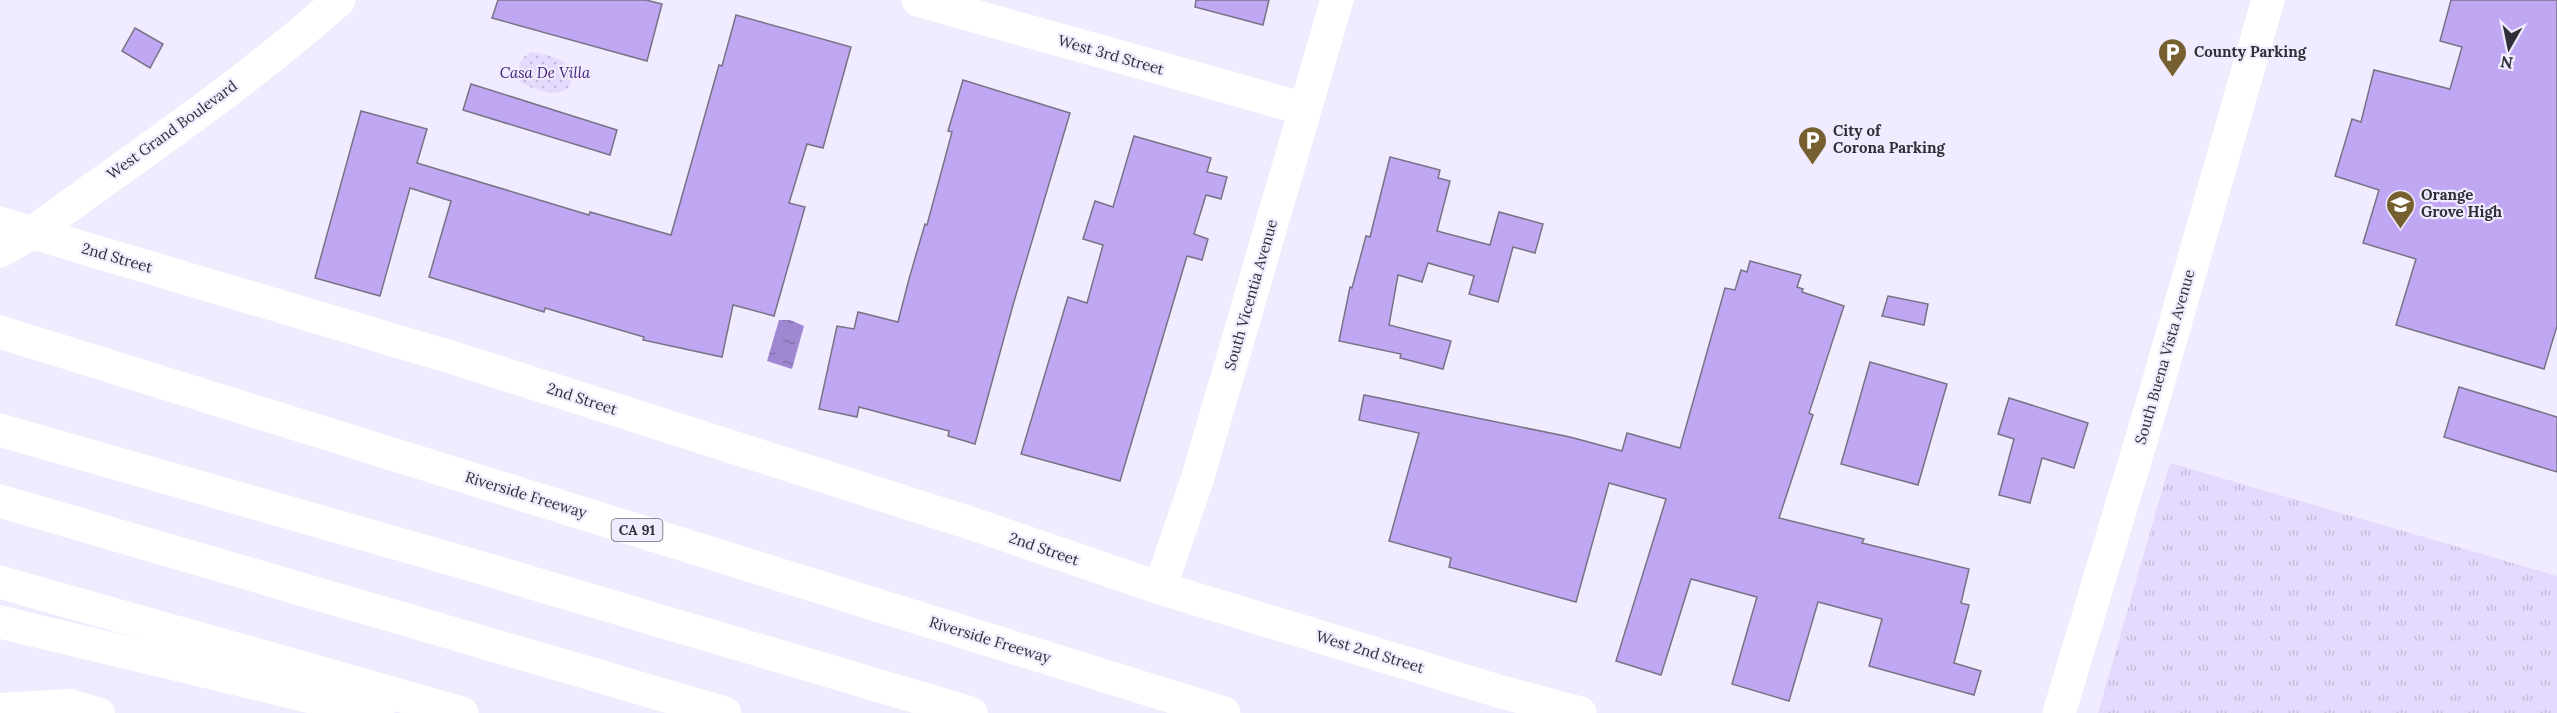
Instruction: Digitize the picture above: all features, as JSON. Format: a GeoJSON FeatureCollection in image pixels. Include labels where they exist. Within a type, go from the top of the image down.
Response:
{"type":"FeatureCollection","features":[{"type":"Feature","properties":{"kind":"main road","name":"West Grand Boulevard"},"geometry":{"type":"LineString","coordinates":[[0,251],[32,233],[224,93],[339,0]]}},
{"type":"Feature","properties":{"kind":"main road","name":"West 3rd Street"},"geometry":{"type":"LineString","coordinates":[[918,0],[1305,109]]}},
{"type":"Feature","properties":{"kind":"main road","name":"South Vicentia Avenue"},"geometry":{"type":"LineString","coordinates":[[1160,588],[1191,498],[1336,0]]}},
{"type":"Feature","properties":{"kind":"main road","name":"South Buena Vista Avenue"},"geometry":{"type":"LineString","coordinates":[[2058,713],[2150,411],[2268,0]]}},
{"type":"Feature","properties":{"kind":"main road","name":"2nd Street"},"geometry":{"type":"LineString","coordinates":[[0,223],[457,359],[970,524],[1160,588]]}},
{"type":"Feature","properties":{"kind":"main road","name":"Riverside Freeway"},"geometry":{"type":"LineString","coordinates":[[0,332],[1224,713]]}},
{"type":"Feature","properties":{"kind":"main road"},"geometry":{"type":"LineString","coordinates":[[0,430],[471,565],[971,713]]}},
{"type":"Feature","properties":{"kind":"main road"},"geometry":{"type":"LineString","coordinates":[[0,501],[725,713]]}},
{"type":"Feature","properties":{"kind":"main road"},"geometry":{"type":"LineString","coordinates":[[0,582],[462,713]]}},
{"type":"Feature","properties":{"kind":"main road","name":"West 2nd Street"},"geometry":{"type":"LineString","coordinates":[[1160,588],[1498,691],[1580,713]]}},
{"type":"Feature","properties":{"kind":"main road"},"geometry":{"type":"LineString","coordinates":[[0,622],[378,713]]}},
{"type":"Feature","properties":{"kind":"street"},"geometry":{"type":"LineString","coordinates":[[6,710],[70,705],[100,713]]}},
{"type":"Feature","properties":{"kind":"green space","name":"Casa De Villa"},"geometry":{"type":"Polygon","coordinates":[[[532,52],[557,58],[567,65],[572,77],[570,85],[565,90],[558,93],[541,91],[519,81],[520,64],[524,57],[532,52]]]}},
{"type":"Feature","properties":{"kind":"green space"},"geometry":{"type":"Polygon","coordinates":[[[2170,463],[2557,576],[2557,713],[2098,713],[2170,463]]]}},
{"type":"Feature","properties":{"kind":"water"},"geometry":{"type":"Polygon","coordinates":[[[779,320],[790,320],[804,326],[792,369],[767,361],[779,320]]]}},
{"type":"Feature","properties":{"kind":"building"},"geometry":{"type":"Polygon","coordinates":[[[498,0],[646,0],[662,4],[647,61],[492,18],[498,0]]]}},
{"type":"Feature","properties":{"kind":"building"},"geometry":{"type":"Polygon","coordinates":[[[1196,0],[1269,0],[1263,25],[1195,7],[1196,0]]]}},
{"type":"Feature","properties":{"kind":"building"},"geometry":{"type":"Polygon","coordinates":[[[2451,0],[2557,0],[2557,326],[2544,369],[2396,325],[2416,259],[2363,243],[2379,190],[2335,176],[2352,119],[2361,122],[2374,70],[2450,89],[2462,47],[2440,41],[2451,0]]]}},
{"type":"Feature","properties":{"kind":"building"},"geometry":{"type":"Polygon","coordinates":[[[736,15],[851,47],[823,148],[807,144],[789,203],[805,207],[774,316],[733,305],[722,357],[643,340],[644,337],[545,308],[544,312],[429,277],[451,201],[410,188],[380,296],[315,278],[361,111],[427,129],[417,163],[589,215],[590,212],[671,235],[719,65],[722,66],[736,15]]]}},
{"type":"Feature","properties":{"kind":"building"},"geometry":{"type":"Polygon","coordinates":[[[135,28],[163,44],[150,68],[122,51],[135,28]]]}},
{"type":"Feature","properties":{"kind":"building"},"geometry":{"type":"Polygon","coordinates":[[[963,80],[1070,113],[1013,305],[975,444],[948,436],[949,431],[859,407],[857,417],[819,409],[837,326],[854,329],[858,312],[898,322],[952,132],[948,131],[963,80]]]}},
{"type":"Feature","properties":{"kind":"building"},"geometry":{"type":"Polygon","coordinates":[[[471,84],[617,130],[610,155],[463,110],[471,84]]]}},
{"type":"Feature","properties":{"kind":"building"},"geometry":{"type":"Polygon","coordinates":[[[1134,136],[1211,158],[1207,172],[1227,177],[1221,199],[1206,195],[1194,234],[1208,239],[1202,260],[1187,256],[1120,481],[1021,454],[1068,297],[1087,303],[1103,245],[1083,239],[1095,201],[1113,207],[1134,136]]]}},
{"type":"Feature","properties":{"kind":"building"},"geometry":{"type":"Polygon","coordinates":[[[1390,157],[1440,170],[1438,178],[1450,181],[1437,231],[1490,245],[1499,212],[1543,224],[1535,253],[1513,247],[1498,302],[1469,294],[1474,276],[1428,263],[1422,282],[1398,275],[1389,325],[1451,341],[1443,369],[1400,358],[1401,354],[1339,341],[1350,287],[1352,288],[1366,236],[1370,237],[1390,157]]]}},
{"type":"Feature","properties":{"kind":"building"},"geometry":{"type":"Polygon","coordinates":[[[1750,261],[1801,275],[1797,287],[1803,289],[1802,292],[1844,306],[1809,413],[1813,415],[1779,518],[1864,539],[1862,543],[1969,569],[1961,603],[1969,605],[1954,663],[1981,671],[1974,695],[1869,666],[1882,619],[1818,602],[1789,701],[1732,684],[1757,597],[1691,579],[1661,675],[1616,661],[1666,499],[1609,483],[1576,602],[1449,567],[1451,558],[1389,541],[1419,433],[1359,420],[1364,395],[1570,437],[1622,451],[1627,433],[1680,448],[1725,288],[1735,290],[1741,270],[1747,272],[1750,261]]]}},
{"type":"Feature","properties":{"kind":"building"},"geometry":{"type":"Polygon","coordinates":[[[1888,296],[1928,304],[1924,325],[1882,316],[1888,296]]]}},
{"type":"Feature","properties":{"kind":"building"},"geometry":{"type":"Polygon","coordinates":[[[1870,362],[1947,384],[1918,485],[1841,464],[1870,362]]]}},
{"type":"Feature","properties":{"kind":"building"},"geometry":{"type":"Polygon","coordinates":[[[2459,387],[2557,417],[2557,472],[2444,437],[2459,387]]]}},
{"type":"Feature","properties":{"kind":"building"},"geometry":{"type":"Polygon","coordinates":[[[2009,398],[2088,423],[2074,468],[2042,458],[2030,503],[1999,495],[2014,439],[1998,434],[2009,398]]]}},
{"type":"Feature","properties":{"kind":"place","name":"County Parking"},"geometry":{"type":"Point","coordinates":[2173,78]}},
{"type":"Feature","properties":{"kind":"place","name":"City of Corona Parking"},"geometry":{"type":"Point","coordinates":[1812,166]}},
{"type":"Feature","properties":{"kind":"place","name":"Orange Grove High"},"geometry":{"type":"Point","coordinates":[2400,230]}}]}
